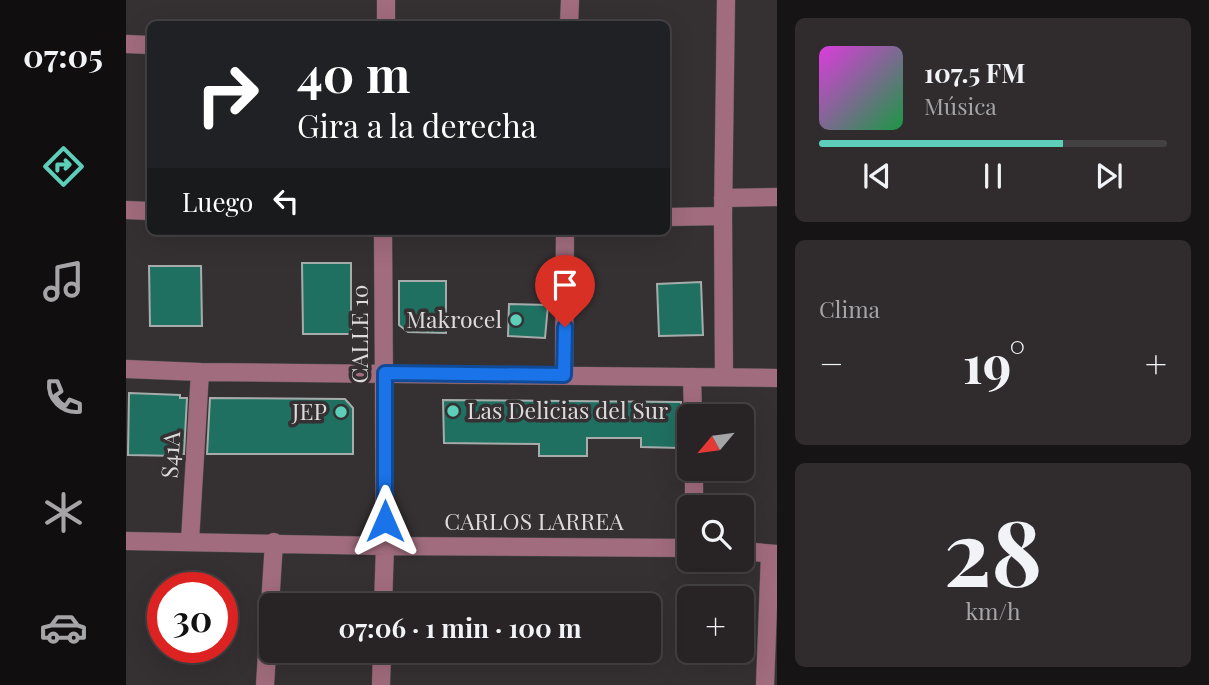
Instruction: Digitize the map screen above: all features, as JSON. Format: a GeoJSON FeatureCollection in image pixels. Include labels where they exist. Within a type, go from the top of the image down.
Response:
{"type":"FeatureCollection","features":[{"type":"Feature","properties":{"kind":"street"},"geometry":{"type":"LineString","coordinates":[[386,0],[386,21]]}},
{"type":"Feature","properties":{"kind":"street"},"geometry":{"type":"LineString","coordinates":[[569,21],[570,0]]}},
{"type":"Feature","properties":{"kind":"street"},"geometry":{"type":"LineString","coordinates":[[724,377],[726,0]]}},
{"type":"Feature","properties":{"kind":"street"},"geometry":{"type":"LineString","coordinates":[[126,44],[147,45]]}},
{"type":"Feature","properties":{"kind":"street"},"geometry":{"type":"LineString","coordinates":[[670,216],[777,197]]}},
{"type":"Feature","properties":{"kind":"street"},"geometry":{"type":"LineString","coordinates":[[126,210],[147,211]]}},
{"type":"Feature","properties":{"kind":"street","name":"CALLE 10"},"geometry":{"type":"LineString","coordinates":[[383,235],[383,593]]}},
{"type":"Feature","properties":{"kind":"street"},"geometry":{"type":"LineString","coordinates":[[564,375],[565,235]]}},
{"type":"Feature","properties":{"kind":"street"},"geometry":{"type":"LineString","coordinates":[[126,369],[777,378]]}},
{"type":"Feature","properties":{"kind":"street","name":"S41A"},"geometry":{"type":"LineString","coordinates":[[190,541],[200,372]]}},
{"type":"Feature","properties":{"kind":"street"},"geometry":{"type":"LineString","coordinates":[[692,377],[693,404]]}},
{"type":"Feature","properties":{"kind":"street","name":"CARLOS LARREA"},"geometry":{"type":"LineString","coordinates":[[126,541],[677,548]]}},
{"type":"Feature","properties":{"kind":"street"},"geometry":{"type":"LineString","coordinates":[[265,685],[274,542]]}},
{"type":"Feature","properties":{"kind":"street"},"geometry":{"type":"LineString","coordinates":[[754,552],[773,554],[765,685]]}},
{"type":"Feature","properties":{"kind":"street"},"geometry":{"type":"LineString","coordinates":[[380,685],[381,663]]}},
{"type":"Feature","properties":{"kind":"building"},"geometry":{"type":"Polygon","coordinates":[[[302,263],[351,263],[351,334],[303,334],[302,263]]]}},
{"type":"Feature","properties":{"kind":"building"},"geometry":{"type":"Polygon","coordinates":[[[149,266],[201,266],[202,326],[150,326],[149,266]]]}},
{"type":"Feature","properties":{"kind":"building"},"geometry":{"type":"Polygon","coordinates":[[[399,281],[446,281],[446,333],[408,332],[399,325],[399,281]]]}},
{"type":"Feature","properties":{"kind":"building"},"geometry":{"type":"Polygon","coordinates":[[[701,282],[703,335],[659,336],[657,284],[701,282]]]}},
{"type":"Feature","properties":{"kind":"building"},"geometry":{"type":"Polygon","coordinates":[[[509,304],[548,305],[545,338],[508,336],[509,304]]]}},
{"type":"Feature","properties":{"kind":"building"},"geometry":{"type":"Polygon","coordinates":[[[129,393],[180,395],[180,398],[187,398],[184,454],[128,455],[129,393]]]}},
{"type":"Feature","properties":{"kind":"building"},"geometry":{"type":"Polygon","coordinates":[[[210,398],[345,399],[353,408],[353,454],[207,454],[210,398]]]}},
{"type":"Feature","properties":{"kind":"building"},"geometry":{"type":"Polygon","coordinates":[[[443,400],[681,402],[677,404],[677,448],[641,447],[641,438],[587,438],[587,456],[539,456],[539,444],[444,443],[443,400]]]}},
{"type":"Feature","properties":{"kind":"place","name":"Makrocel"},"geometry":{"type":"Point","coordinates":[516,320]}},
{"type":"Feature","properties":{"kind":"place","name":"Las Delicias del Sur"},"geometry":{"type":"Point","coordinates":[453,411]}},
{"type":"Feature","properties":{"kind":"place","name":"JEP"},"geometry":{"type":"Point","coordinates":[341,412]}},
{"type":"Feature","properties":{"kind":"route"},"geometry":{"type":"LineString","coordinates":[[385,521],[385,373],[564,375],[565,327]]}}]}
